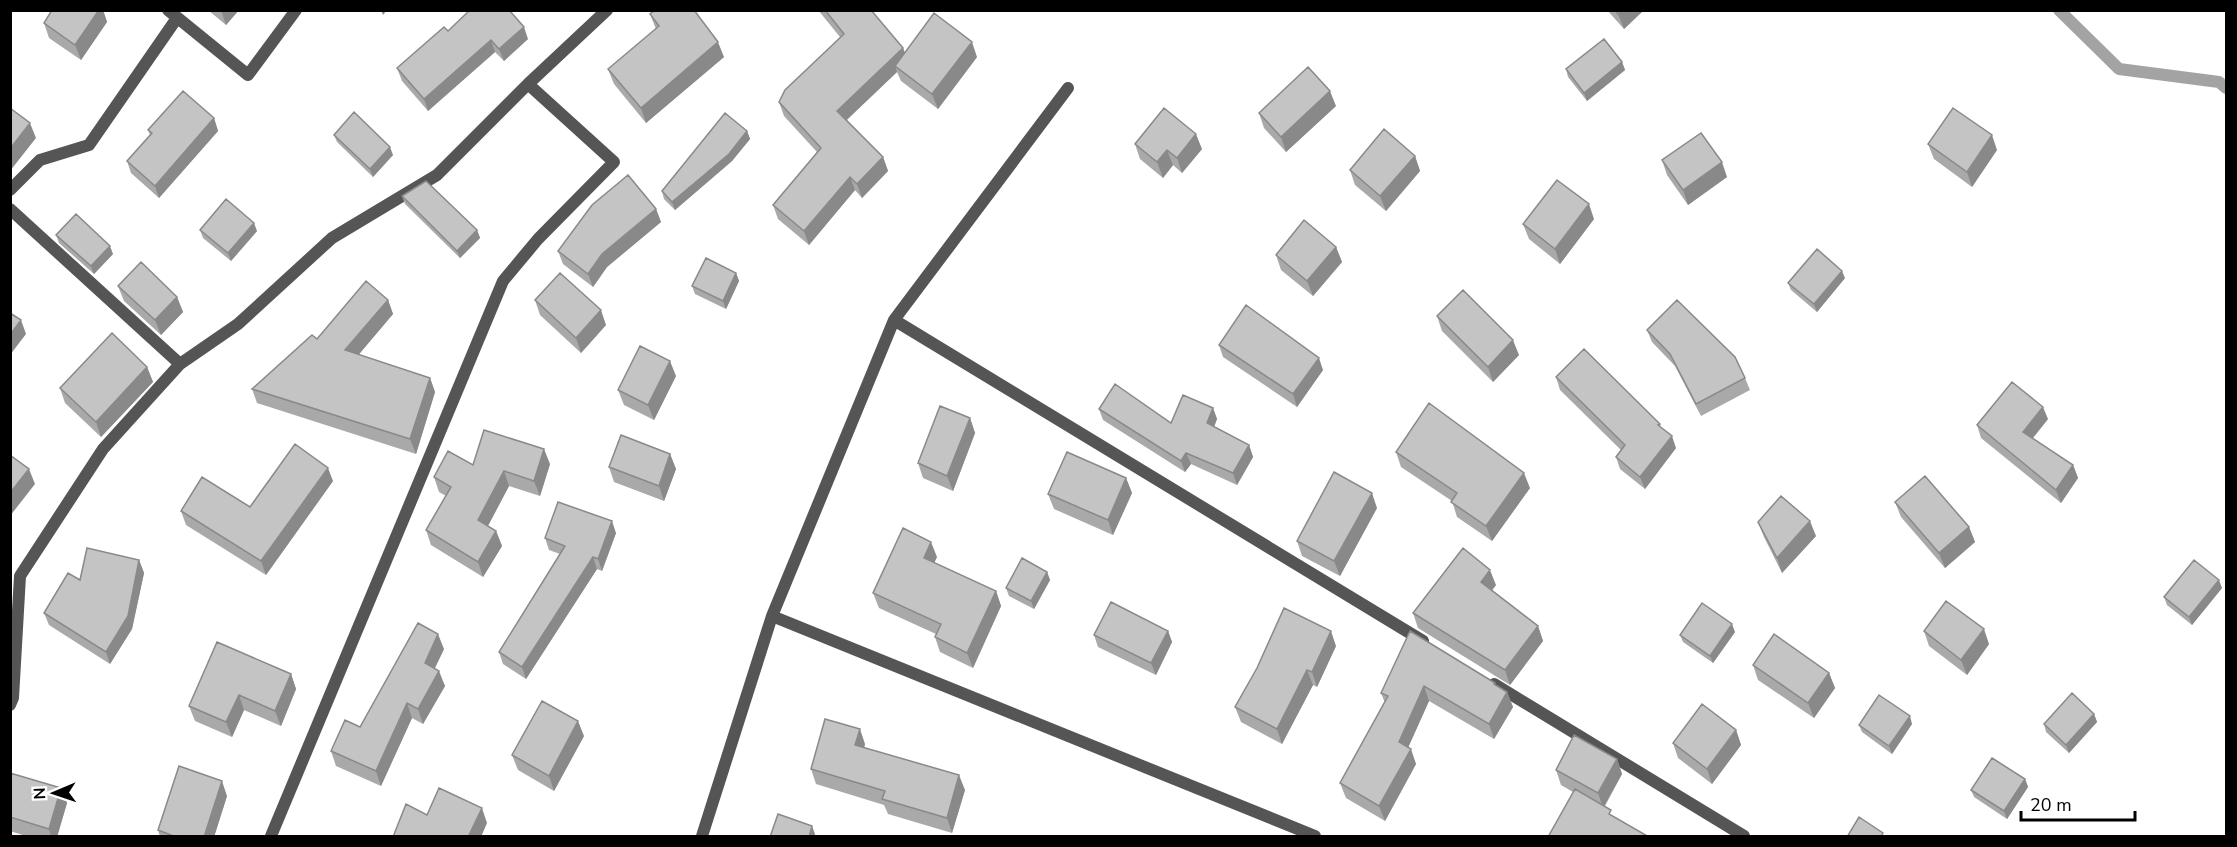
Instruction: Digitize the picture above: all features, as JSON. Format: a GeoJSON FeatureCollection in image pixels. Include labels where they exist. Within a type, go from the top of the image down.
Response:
{"type":"FeatureCollection","features":[{"type":"Feature","properties":{"kind":"street"},"geometry":{"type":"LineString","coordinates":[[10,190],[40,160],[88,145],[172,14],[248,75],[296,10]]}},
{"type":"Feature","properties":{"kind":"street"},"geometry":{"type":"LineString","coordinates":[[10,705],[13,698],[20,576],[103,449],[180,364],[238,324],[332,238],[437,175],[528,84],[608,10]]}},
{"type":"Feature","properties":{"kind":"street"},"geometry":{"type":"LineString","coordinates":[[271,837],[503,281],[538,239],[614,162],[528,84]]}},
{"type":"Feature","properties":{"kind":"street"},"geometry":{"type":"LineString","coordinates":[[702,837],[772,616],[894,320],[1068,88]]}},
{"type":"Feature","properties":{"kind":"street"},"geometry":{"type":"LineString","coordinates":[[10,209],[180,364]]}},
{"type":"Feature","properties":{"kind":"street"},"geometry":{"type":"LineString","coordinates":[[894,320],[1437,650]]}},
{"type":"Feature","properties":{"kind":"street"},"geometry":{"type":"LineString","coordinates":[[772,616],[1315,837]]}},
{"type":"Feature","properties":{"kind":"street"},"geometry":{"type":"LineString","coordinates":[[1478,675],[1744,837]]}},
{"type":"Feature","properties":{"kind":"building"},"geometry":{"type":"Polygon","coordinates":[[[52,10],[99,10],[75,45],[44,23],[52,10]]]}},
{"type":"Feature","properties":{"kind":"building"},"geometry":{"type":"Polygon","coordinates":[[[470,10],[509,10],[524,27],[499,49],[491,40],[424,99],[397,68],[444,27],[448,31],[470,10]]]}},
{"type":"Feature","properties":{"kind":"building"},"geometry":{"type":"Polygon","coordinates":[[[655,10],[694,10],[718,42],[641,108],[608,69],[659,26],[650,14],[655,10]]]}},
{"type":"Feature","properties":{"kind":"building"},"geometry":{"type":"Polygon","coordinates":[[[825,10],[871,10],[903,48],[837,111],[883,157],[857,184],[850,177],[804,231],[773,205],[821,148],[779,102],[785,90],[844,34],[825,10]]]}},
{"type":"Feature","properties":{"kind":"building"},"geometry":{"type":"Polygon","coordinates":[[[934,13],[972,42],[932,94],[895,66],[934,13]]]}},
{"type":"Feature","properties":{"kind":"building"},"geometry":{"type":"Polygon","coordinates":[[[1604,39],[1622,62],[1584,93],[1566,69],[1604,39]]]}},
{"type":"Feature","properties":{"kind":"building"},"geometry":{"type":"Polygon","coordinates":[[[1308,67],[1330,91],[1281,137],[1259,113],[1308,67]]]}},
{"type":"Feature","properties":{"kind":"building"},"geometry":{"type":"Polygon","coordinates":[[[183,91],[214,118],[155,186],[127,161],[152,133],[148,130],[183,91]]]}},
{"type":"Feature","properties":{"kind":"building"},"geometry":{"type":"Polygon","coordinates":[[[10,108],[30,123],[10,149],[10,108]]]}},
{"type":"Feature","properties":{"kind":"building"},"geometry":{"type":"Polygon","coordinates":[[[1164,108],[1196,134],[1177,158],[1167,150],[1157,162],[1135,144],[1164,108]]]}},
{"type":"Feature","properties":{"kind":"building"},"geometry":{"type":"Polygon","coordinates":[[[1953,108],[1992,135],[1967,172],[1928,144],[1953,108]]]}},
{"type":"Feature","properties":{"kind":"building"},"geometry":{"type":"Polygon","coordinates":[[[354,112],[390,147],[370,169],[334,135],[354,112]]]}},
{"type":"Feature","properties":{"kind":"building"},"geometry":{"type":"Polygon","coordinates":[[[725,113],[747,131],[729,154],[672,202],[662,191],[725,113]]]}},
{"type":"Feature","properties":{"kind":"building"},"geometry":{"type":"Polygon","coordinates":[[[1384,129],[1415,156],[1380,196],[1350,170],[1384,129]]]}},
{"type":"Feature","properties":{"kind":"building"},"geometry":{"type":"Polygon","coordinates":[[[1701,133],[1722,162],[1683,190],[1662,160],[1701,133]]]}},
{"type":"Feature","properties":{"kind":"building"},"geometry":{"type":"Polygon","coordinates":[[[628,175],[656,209],[602,254],[588,274],[558,251],[592,205],[628,175]]]}},
{"type":"Feature","properties":{"kind":"building"},"geometry":{"type":"Polygon","coordinates":[[[1557,180],[1589,204],[1555,249],[1523,224],[1557,180]]]}},
{"type":"Feature","properties":{"kind":"building"},"geometry":{"type":"Polygon","coordinates":[[[426,181],[477,230],[457,251],[402,196],[426,181]]]}},
{"type":"Feature","properties":{"kind":"building"},"geometry":{"type":"Polygon","coordinates":[[[226,199],[254,223],[228,253],[200,230],[226,199]]]}},
{"type":"Feature","properties":{"kind":"building"},"geometry":{"type":"Polygon","coordinates":[[[76,214],[110,246],[91,266],[56,235],[76,214]]]}},
{"type":"Feature","properties":{"kind":"building"},"geometry":{"type":"Polygon","coordinates":[[[1304,220],[1336,247],[1307,281],[1276,255],[1304,220]]]}},
{"type":"Feature","properties":{"kind":"building"},"geometry":{"type":"Polygon","coordinates":[[[1817,249],[1842,271],[1814,304],[1788,283],[1817,249]]]}},
{"type":"Feature","properties":{"kind":"building"},"geometry":{"type":"Polygon","coordinates":[[[706,258],[736,273],[723,301],[692,286],[706,258]]]}},
{"type":"Feature","properties":{"kind":"building"},"geometry":{"type":"Polygon","coordinates":[[[141,262],[177,297],[155,320],[118,286],[141,262]]]}},
{"type":"Feature","properties":{"kind":"building"},"geometry":{"type":"Polygon","coordinates":[[[560,273],[601,310],[576,338],[535,300],[560,273]]]}},
{"type":"Feature","properties":{"kind":"building"},"geometry":{"type":"Polygon","coordinates":[[[366,281],[388,300],[345,350],[430,378],[410,439],[252,389],[312,335],[317,339],[366,281]]]}},
{"type":"Feature","properties":{"kind":"building"},"geometry":{"type":"Polygon","coordinates":[[[1463,290],[1513,340],[1488,367],[1437,316],[1463,290]]]}},
{"type":"Feature","properties":{"kind":"building"},"geometry":{"type":"Polygon","coordinates":[[[1677,300],[1735,357],[1745,378],[1696,404],[1670,354],[1647,330],[1677,300]]]}},
{"type":"Feature","properties":{"kind":"building"},"geometry":{"type":"Polygon","coordinates":[[[1246,305],[1319,358],[1293,394],[1219,345],[1246,305]]]}},
{"type":"Feature","properties":{"kind":"building"},"geometry":{"type":"Polygon","coordinates":[[[10,313],[21,320],[10,335],[10,313]]]}},
{"type":"Feature","properties":{"kind":"building"},"geometry":{"type":"Polygon","coordinates":[[[112,333],[147,367],[96,422],[60,388],[112,333]]]}},
{"type":"Feature","properties":{"kind":"building"},"geometry":{"type":"Polygon","coordinates":[[[640,346],[670,361],[648,405],[618,390],[640,346]]]}},
{"type":"Feature","properties":{"kind":"building"},"geometry":{"type":"Polygon","coordinates":[[[1584,349],[1660,424],[1658,425],[1672,436],[1640,477],[1616,457],[1625,445],[1556,377],[1584,349]]]}},
{"type":"Feature","properties":{"kind":"building"},"geometry":{"type":"Polygon","coordinates":[[[2012,382],[2043,407],[2023,432],[2073,465],[2056,490],[1977,425],[2012,382]]]}},
{"type":"Feature","properties":{"kind":"building"},"geometry":{"type":"Polygon","coordinates":[[[1115,384],[1171,423],[1183,395],[1213,408],[1207,423],[1249,445],[1233,473],[1186,453],[1181,461],[1099,409],[1115,384]]]}},
{"type":"Feature","properties":{"kind":"building"},"geometry":{"type":"Polygon","coordinates":[[[1429,403],[1524,473],[1486,526],[1451,502],[1457,493],[1396,452],[1429,403]]]}},
{"type":"Feature","properties":{"kind":"building"},"geometry":{"type":"Polygon","coordinates":[[[940,406],[970,418],[947,476],[918,463],[940,406]]]}},
{"type":"Feature","properties":{"kind":"building"},"geometry":{"type":"Polygon","coordinates":[[[484,430],[544,449],[534,481],[504,471],[478,520],[496,531],[478,562],[426,530],[451,487],[434,477],[448,451],[473,465],[484,430]]]}},
{"type":"Feature","properties":{"kind":"building"},"geometry":{"type":"Polygon","coordinates":[[[621,435],[670,454],[659,486],[609,467],[621,435]]]}},
{"type":"Feature","properties":{"kind":"building"},"geometry":{"type":"Polygon","coordinates":[[[295,444],[328,468],[261,561],[181,511],[202,477],[250,507],[295,444]]]}},
{"type":"Feature","properties":{"kind":"building"},"geometry":{"type":"Polygon","coordinates":[[[1067,452],[1126,478],[1108,520],[1048,494],[1067,452]]]}},
{"type":"Feature","properties":{"kind":"building"},"geometry":{"type":"Polygon","coordinates":[[[10,455],[29,469],[10,493],[10,455]]]}},
{"type":"Feature","properties":{"kind":"building"},"geometry":{"type":"Polygon","coordinates":[[[1334,472],[1372,493],[1334,561],[1297,541],[1334,472]]]}},
{"type":"Feature","properties":{"kind":"building"},"geometry":{"type":"Polygon","coordinates":[[[1925,476],[1969,527],[1939,553],[1895,502],[1925,476]]]}},
{"type":"Feature","properties":{"kind":"building"},"geometry":{"type":"Polygon","coordinates":[[[1781,496],[1810,521],[1777,558],[1758,522],[1781,496]]]}},
{"type":"Feature","properties":{"kind":"building"},"geometry":{"type":"Polygon","coordinates":[[[558,502],[612,521],[598,559],[593,557],[522,667],[499,652],[565,546],[545,538],[558,502]]]}},
{"type":"Feature","properties":{"kind":"building"},"geometry":{"type":"Polygon","coordinates":[[[903,528],[931,542],[924,558],[996,591],[967,653],[935,637],[941,624],[873,593],[903,528]]]}},
{"type":"Feature","properties":{"kind":"building"},"geometry":{"type":"Polygon","coordinates":[[[87,548],[139,560],[128,616],[106,652],[44,613],[68,573],[80,580],[87,548]]]}},
{"type":"Feature","properties":{"kind":"building"},"geometry":{"type":"Polygon","coordinates":[[[1463,548],[1490,570],[1481,582],[1538,626],[1505,670],[1413,613],[1463,548]]]}},
{"type":"Feature","properties":{"kind":"building"},"geometry":{"type":"Polygon","coordinates":[[[1022,558],[1047,572],[1031,601],[1006,588],[1022,558]]]}},
{"type":"Feature","properties":{"kind":"building"},"geometry":{"type":"Polygon","coordinates":[[[2194,560],[2219,580],[2189,617],[2164,597],[2194,560]]]}},
{"type":"Feature","properties":{"kind":"building"},"geometry":{"type":"Polygon","coordinates":[[[1946,601],[1984,629],[1961,660],[1924,631],[1946,601]]]}},
{"type":"Feature","properties":{"kind":"building"},"geometry":{"type":"Polygon","coordinates":[[[1111,602],[1168,631],[1151,663],[1094,635],[1111,602]]]}},
{"type":"Feature","properties":{"kind":"building"},"geometry":{"type":"Polygon","coordinates":[[[1702,603],[1732,624],[1710,656],[1680,635],[1702,603]]]}},
{"type":"Feature","properties":{"kind":"building"},"geometry":{"type":"Polygon","coordinates":[[[1284,608],[1331,631],[1312,672],[1307,670],[1277,729],[1235,707],[1257,668],[1284,608]]]}},
{"type":"Feature","properties":{"kind":"building"},"geometry":{"type":"Polygon","coordinates":[[[418,623],[438,634],[425,663],[439,671],[418,709],[407,703],[376,771],[331,751],[345,720],[360,727],[418,623]]]}},
{"type":"Feature","properties":{"kind":"building"},"geometry":{"type":"Polygon","coordinates":[[[1410,631],[1507,692],[1489,724],[1424,686],[1399,742],[1411,749],[1379,806],[1340,783],[1388,696],[1381,693],[1410,631]]]}},
{"type":"Feature","properties":{"kind":"building"},"geometry":{"type":"Polygon","coordinates":[[[1774,634],[1829,673],[1808,703],[1753,665],[1774,634]]]}},
{"type":"Feature","properties":{"kind":"building"},"geometry":{"type":"Polygon","coordinates":[[[217,642],[291,674],[275,711],[239,695],[226,722],[189,706],[217,642]]]}},
{"type":"Feature","properties":{"kind":"building"},"geometry":{"type":"Polygon","coordinates":[[[2072,693],[2094,714],[2066,745],[2044,724],[2072,693]]]}},
{"type":"Feature","properties":{"kind":"building"},"geometry":{"type":"Polygon","coordinates":[[[1879,695],[1910,716],[1889,746],[1859,725],[1879,695]]]}},
{"type":"Feature","properties":{"kind":"building"},"geometry":{"type":"Polygon","coordinates":[[[542,701],[578,721],[549,776],[512,755],[542,701]]]}},
{"type":"Feature","properties":{"kind":"building"},"geometry":{"type":"Polygon","coordinates":[[[1702,704],[1736,730],[1707,769],[1673,743],[1702,704]]]}},
{"type":"Feature","properties":{"kind":"building"},"geometry":{"type":"Polygon","coordinates":[[[825,719],[860,729],[855,745],[959,775],[947,818],[882,799],[885,791],[811,769],[825,719]]]}},
{"type":"Feature","properties":{"kind":"building"},"geometry":{"type":"Polygon","coordinates":[[[1574,735],[1617,759],[1598,793],[1556,770],[1574,735]]]}},
{"type":"Feature","properties":{"kind":"building"},"geometry":{"type":"Polygon","coordinates":[[[1992,758],[2025,779],[2004,811],[1971,790],[1992,758]]]}},
{"type":"Feature","properties":{"kind":"building"},"geometry":{"type":"Polygon","coordinates":[[[179,766],[222,781],[204,837],[176,837],[158,830],[179,766]]]}},
{"type":"Feature","properties":{"kind":"building"},"geometry":{"type":"Polygon","coordinates":[[[10,773],[61,788],[49,829],[10,817],[10,773]]]}},
{"type":"Feature","properties":{"kind":"building"},"geometry":{"type":"Polygon","coordinates":[[[439,788],[482,808],[468,837],[393,837],[406,804],[427,815],[439,788]]]}},
{"type":"Feature","properties":{"kind":"building"},"geometry":{"type":"Polygon","coordinates":[[[1575,789],[1611,810],[1609,814],[1649,837],[1548,837],[1575,789]]]}},
{"type":"Feature","properties":{"kind":"building"},"geometry":{"type":"Polygon","coordinates":[[[778,814],[812,826],[809,837],[770,837],[778,814]]]}},
{"type":"Feature","properties":{"kind":"building"},"geometry":{"type":"Polygon","coordinates":[[[1859,817],[1883,833],[1881,837],[1847,837],[1859,817]]]}},
{"type":"Feature","properties":{"kind":"waterway"},"geometry":{"type":"LineString","coordinates":[[2059,10],[2119,69],[2219,82],[2226,88]]}}]}
